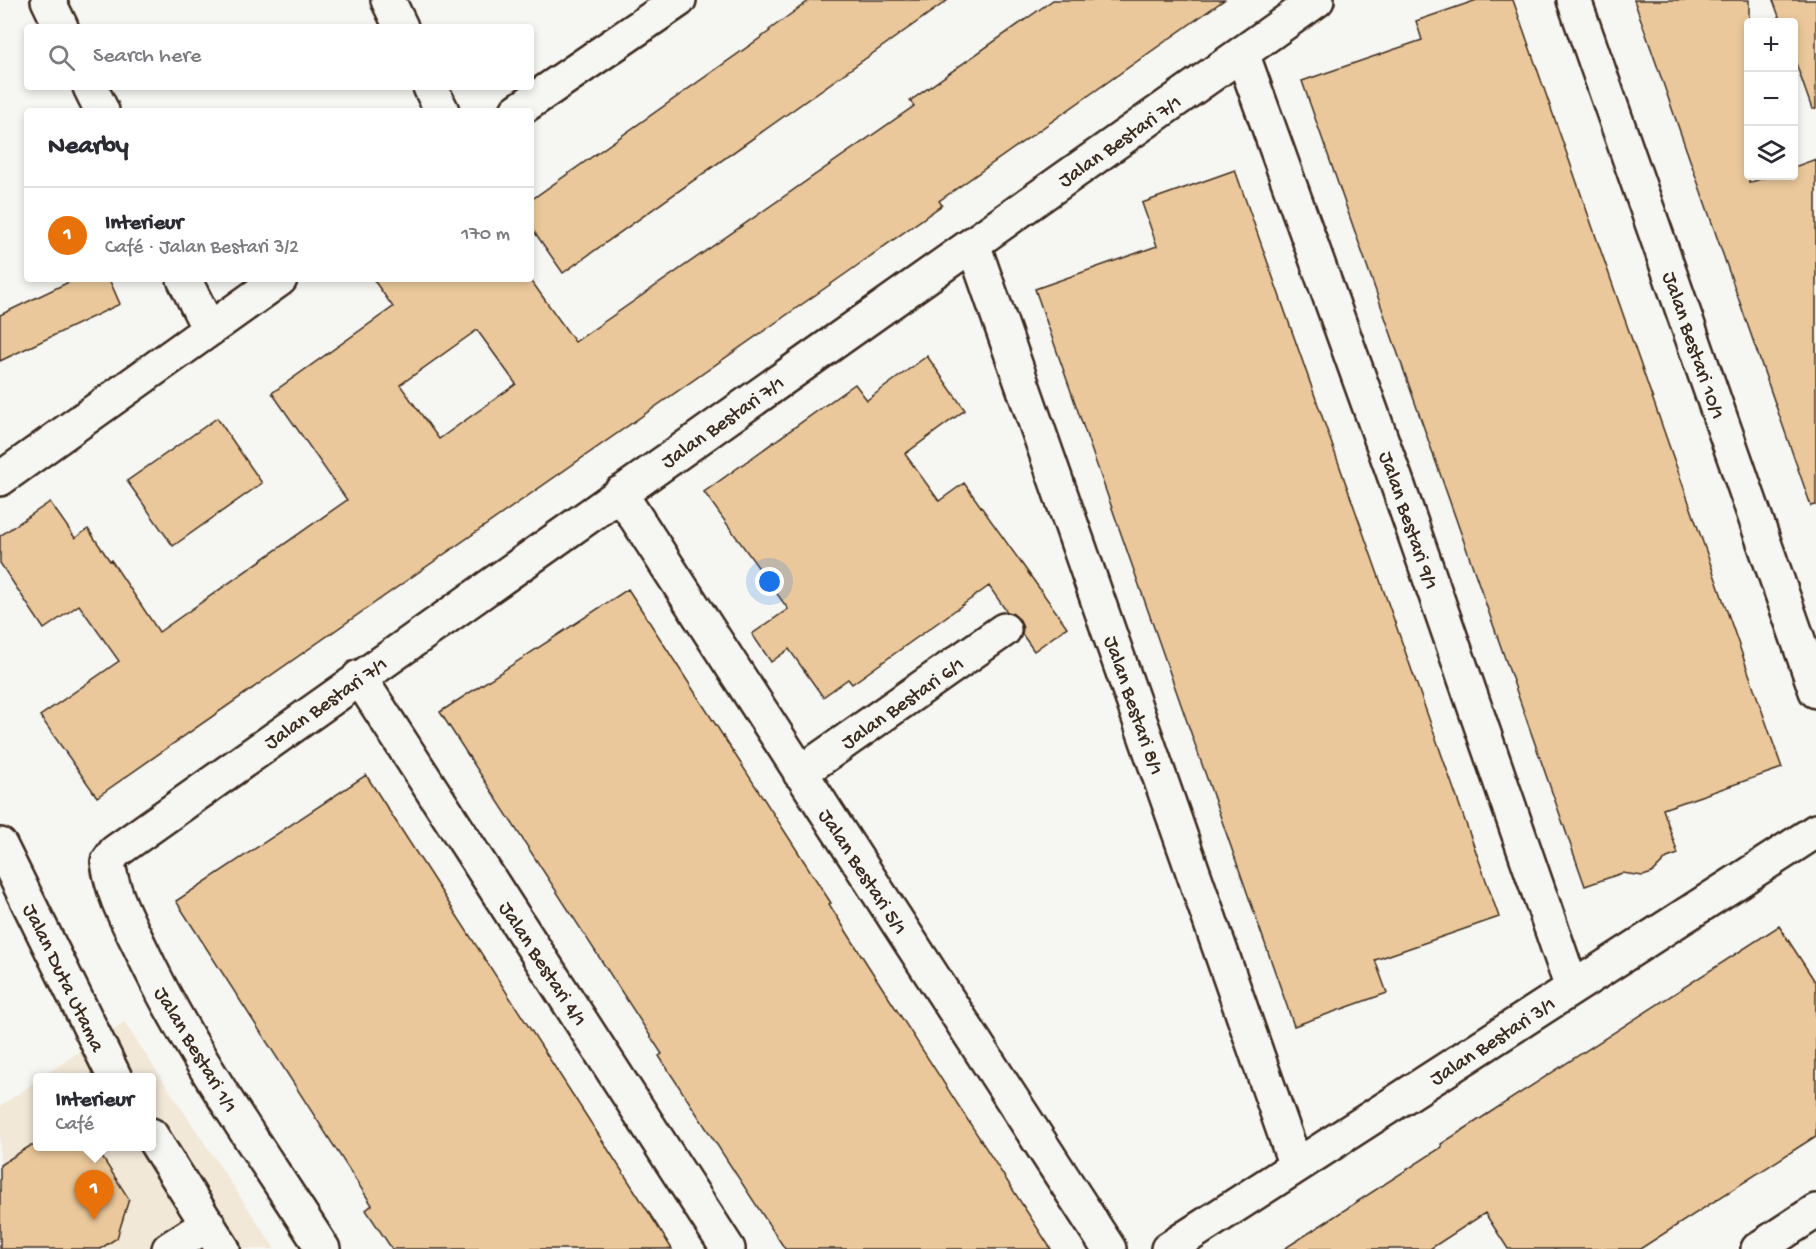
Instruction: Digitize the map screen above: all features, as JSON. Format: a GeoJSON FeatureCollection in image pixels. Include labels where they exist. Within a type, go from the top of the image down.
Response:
{"type":"FeatureCollection","features":[{"type":"Feature","properties":{"kind":"street"},"geometry":{"type":"LineString","coordinates":[[48,0],[60,24]]}},
{"type":"Feature","properties":{"kind":"street"},"geometry":{"type":"LineString","coordinates":[[388,0],[400,24]]}},
{"type":"Feature","properties":{"kind":"street"},"geometry":{"type":"LineString","coordinates":[[521,108],[679,0]]}},
{"type":"Feature","properties":{"kind":"street","name":"Jalan Bestari 7/1"},"geometry":{"type":"LineString","coordinates":[[127,842],[1317,0]]}},
{"type":"Feature","properties":{"kind":"street","name":"Jalan Bestari 10/1"},"geometry":{"type":"LineString","coordinates":[[1574,0],[1816,691]]}},
{"type":"Feature","properties":{"kind":"street","name":"Jalan Bestari 9/1"},"geometry":{"type":"LineString","coordinates":[[1242,53],[1394,472],[1572,988]]}},
{"type":"Feature","properties":{"kind":"street"},"geometry":{"type":"LineString","coordinates":[[92,90],[100,108]]}},
{"type":"Feature","properties":{"kind":"street"},"geometry":{"type":"LineString","coordinates":[[432,90],[440,108]]}},
{"type":"Feature","properties":{"kind":"street","name":"Jalan Bestari 8/1"},"geometry":{"type":"LineString","coordinates":[[973,244],[1033,409],[1296,1166]]}},
{"type":"Feature","properties":{"kind":"street"},"geometry":{"type":"LineString","coordinates":[[186,282],[209,329]]}},
{"type":"Feature","properties":{"kind":"street"},"geometry":{"type":"LineString","coordinates":[[0,479],[276,282]]}},
{"type":"Feature","properties":{"kind":"street","name":"Jalan Bestari 5/1"},"geometry":{"type":"LineString","coordinates":[[620,493],[1109,1249]]}},
{"type":"Feature","properties":{"kind":"street","name":"Jalan Bestari 6/1"},"geometry":{"type":"LineString","coordinates":[[800,773],[1004,630]]}},
{"type":"Feature","properties":{"kind":"street","name":"Jalan Bestari 4/1"},"geometry":{"type":"LineString","coordinates":[[359,678],[728,1249]]}},
{"type":"Feature","properties":{"kind":"street","name":"Jalan Bestari 3/1"},"geometry":{"type":"LineString","coordinates":[[1168,1249],[1816,831]]}},
{"type":"Feature","properties":{"kind":"street","name":"Jalan Bestari 1/1"},"geometry":{"type":"LineString","coordinates":[[127,842],[115,852],[108,862],[110,878],[149,966],[189,1041],[323,1249]]}},
{"type":"Feature","properties":{"kind":"street","name":"Jalan Duta Utama"},"geometry":{"type":"LineString","coordinates":[[0,844],[113,1073]]}},
{"type":"Feature","properties":{"kind":"street"},"geometry":{"type":"LineString","coordinates":[[156,1143],[215,1237],[169,1249]]}},
{"type":"Feature","properties":{"kind":"street"},"geometry":{"type":"LineString","coordinates":[[1758,1249],[1816,1211]]}},
{"type":"Feature","properties":{"kind":"shaded area"},"geometry":{"type":"Polygon","coordinates":[[[124,1022],[275,1249],[0,1249],[0,1106],[33,1084],[33,1151],[156,1151],[156,1073],[48,1073],[124,1022]]]}},
{"type":"Feature","properties":{"kind":"building"},"geometry":{"type":"Polygon","coordinates":[[[810,0],[948,0],[563,273],[534,231],[534,198],[810,0]]]}},
{"type":"Feature","properties":{"kind":"building"},"geometry":{"type":"Polygon","coordinates":[[[1053,0],[1224,0],[939,201],[942,205],[851,270],[97,797],[40,716],[119,661],[79,605],[44,629],[0,563],[0,536],[50,502],[75,538],[88,529],[159,632],[347,500],[272,393],[393,307],[375,282],[532,282],[575,342],[914,106],[910,101],[1053,0]],[[477,330],[400,385],[439,439],[516,384],[477,330]]]}},
{"type":"Feature","properties":{"kind":"building"},"geometry":{"type":"Polygon","coordinates":[[[1477,0],[1513,0],[1782,768],[1663,809],[1678,854],[1667,858],[1652,873],[1643,876],[1622,873],[1585,886],[1302,81],[1422,40],[1416,21],[1477,0]]]}},
{"type":"Feature","properties":{"kind":"building"},"geometry":{"type":"Polygon","coordinates":[[[1634,0],[1749,0],[1749,18],[1744,18],[1744,180],[1749,180],[1749,183],[1758,180],[1798,180],[1798,166],[1816,159],[1816,505],[1811,506],[1634,0]]]}},
{"type":"Feature","properties":{"kind":"building"},"geometry":{"type":"Polygon","coordinates":[[[1773,0],[1816,0],[1816,109],[1812,109],[1798,69],[1798,18],[1780,18],[1773,0]]]}},
{"type":"Feature","properties":{"kind":"building"},"geometry":{"type":"Polygon","coordinates":[[[1235,170],[1499,917],[1375,960],[1387,993],[1294,1026],[1035,289],[1157,246],[1142,203],[1235,170]]]}},
{"type":"Feature","properties":{"kind":"building"},"geometry":{"type":"Polygon","coordinates":[[[69,282],[110,282],[120,304],[0,361],[0,315],[69,282]]]}},
{"type":"Feature","properties":{"kind":"building"},"geometry":{"type":"Polygon","coordinates":[[[927,356],[965,410],[905,454],[939,501],[964,483],[1067,627],[1034,651],[1022,634],[1023,628],[1020,620],[1007,612],[989,586],[852,684],[848,679],[823,697],[789,649],[771,662],[752,634],[788,609],[704,492],[855,384],[867,400],[927,356]]]}},
{"type":"Feature","properties":{"kind":"building"},"geometry":{"type":"Polygon","coordinates":[[[217,418],[262,483],[173,546],[127,481],[217,418]]]}},
{"type":"Feature","properties":{"kind":"building"},"geometry":{"type":"Polygon","coordinates":[[[628,589],[1051,1249],[785,1249],[659,1056],[662,1054],[440,712],[628,589]]]}},
{"type":"Feature","properties":{"kind":"building"},"geometry":{"type":"Polygon","coordinates":[[[366,775],[672,1249],[392,1249],[366,1210],[372,1205],[176,901],[366,775]]]}},
{"type":"Feature","properties":{"kind":"building"},"geometry":{"type":"Polygon","coordinates":[[[1779,926],[1816,983],[1816,1136],[1640,1249],[1508,1249],[1485,1213],[1430,1249],[1284,1249],[1442,1147],[1441,1144],[1779,926]]]}},
{"type":"Feature","properties":{"kind":"building"},"geometry":{"type":"Polygon","coordinates":[[[30,1146],[33,1146],[33,1151],[98,1151],[129,1199],[117,1238],[100,1249],[0,1249],[0,1165],[30,1146]]]}},
{"type":"Feature","properties":{"kind":"place","name":"Interieur"},"geometry":{"type":"Point","coordinates":[94,1220]}}]}
